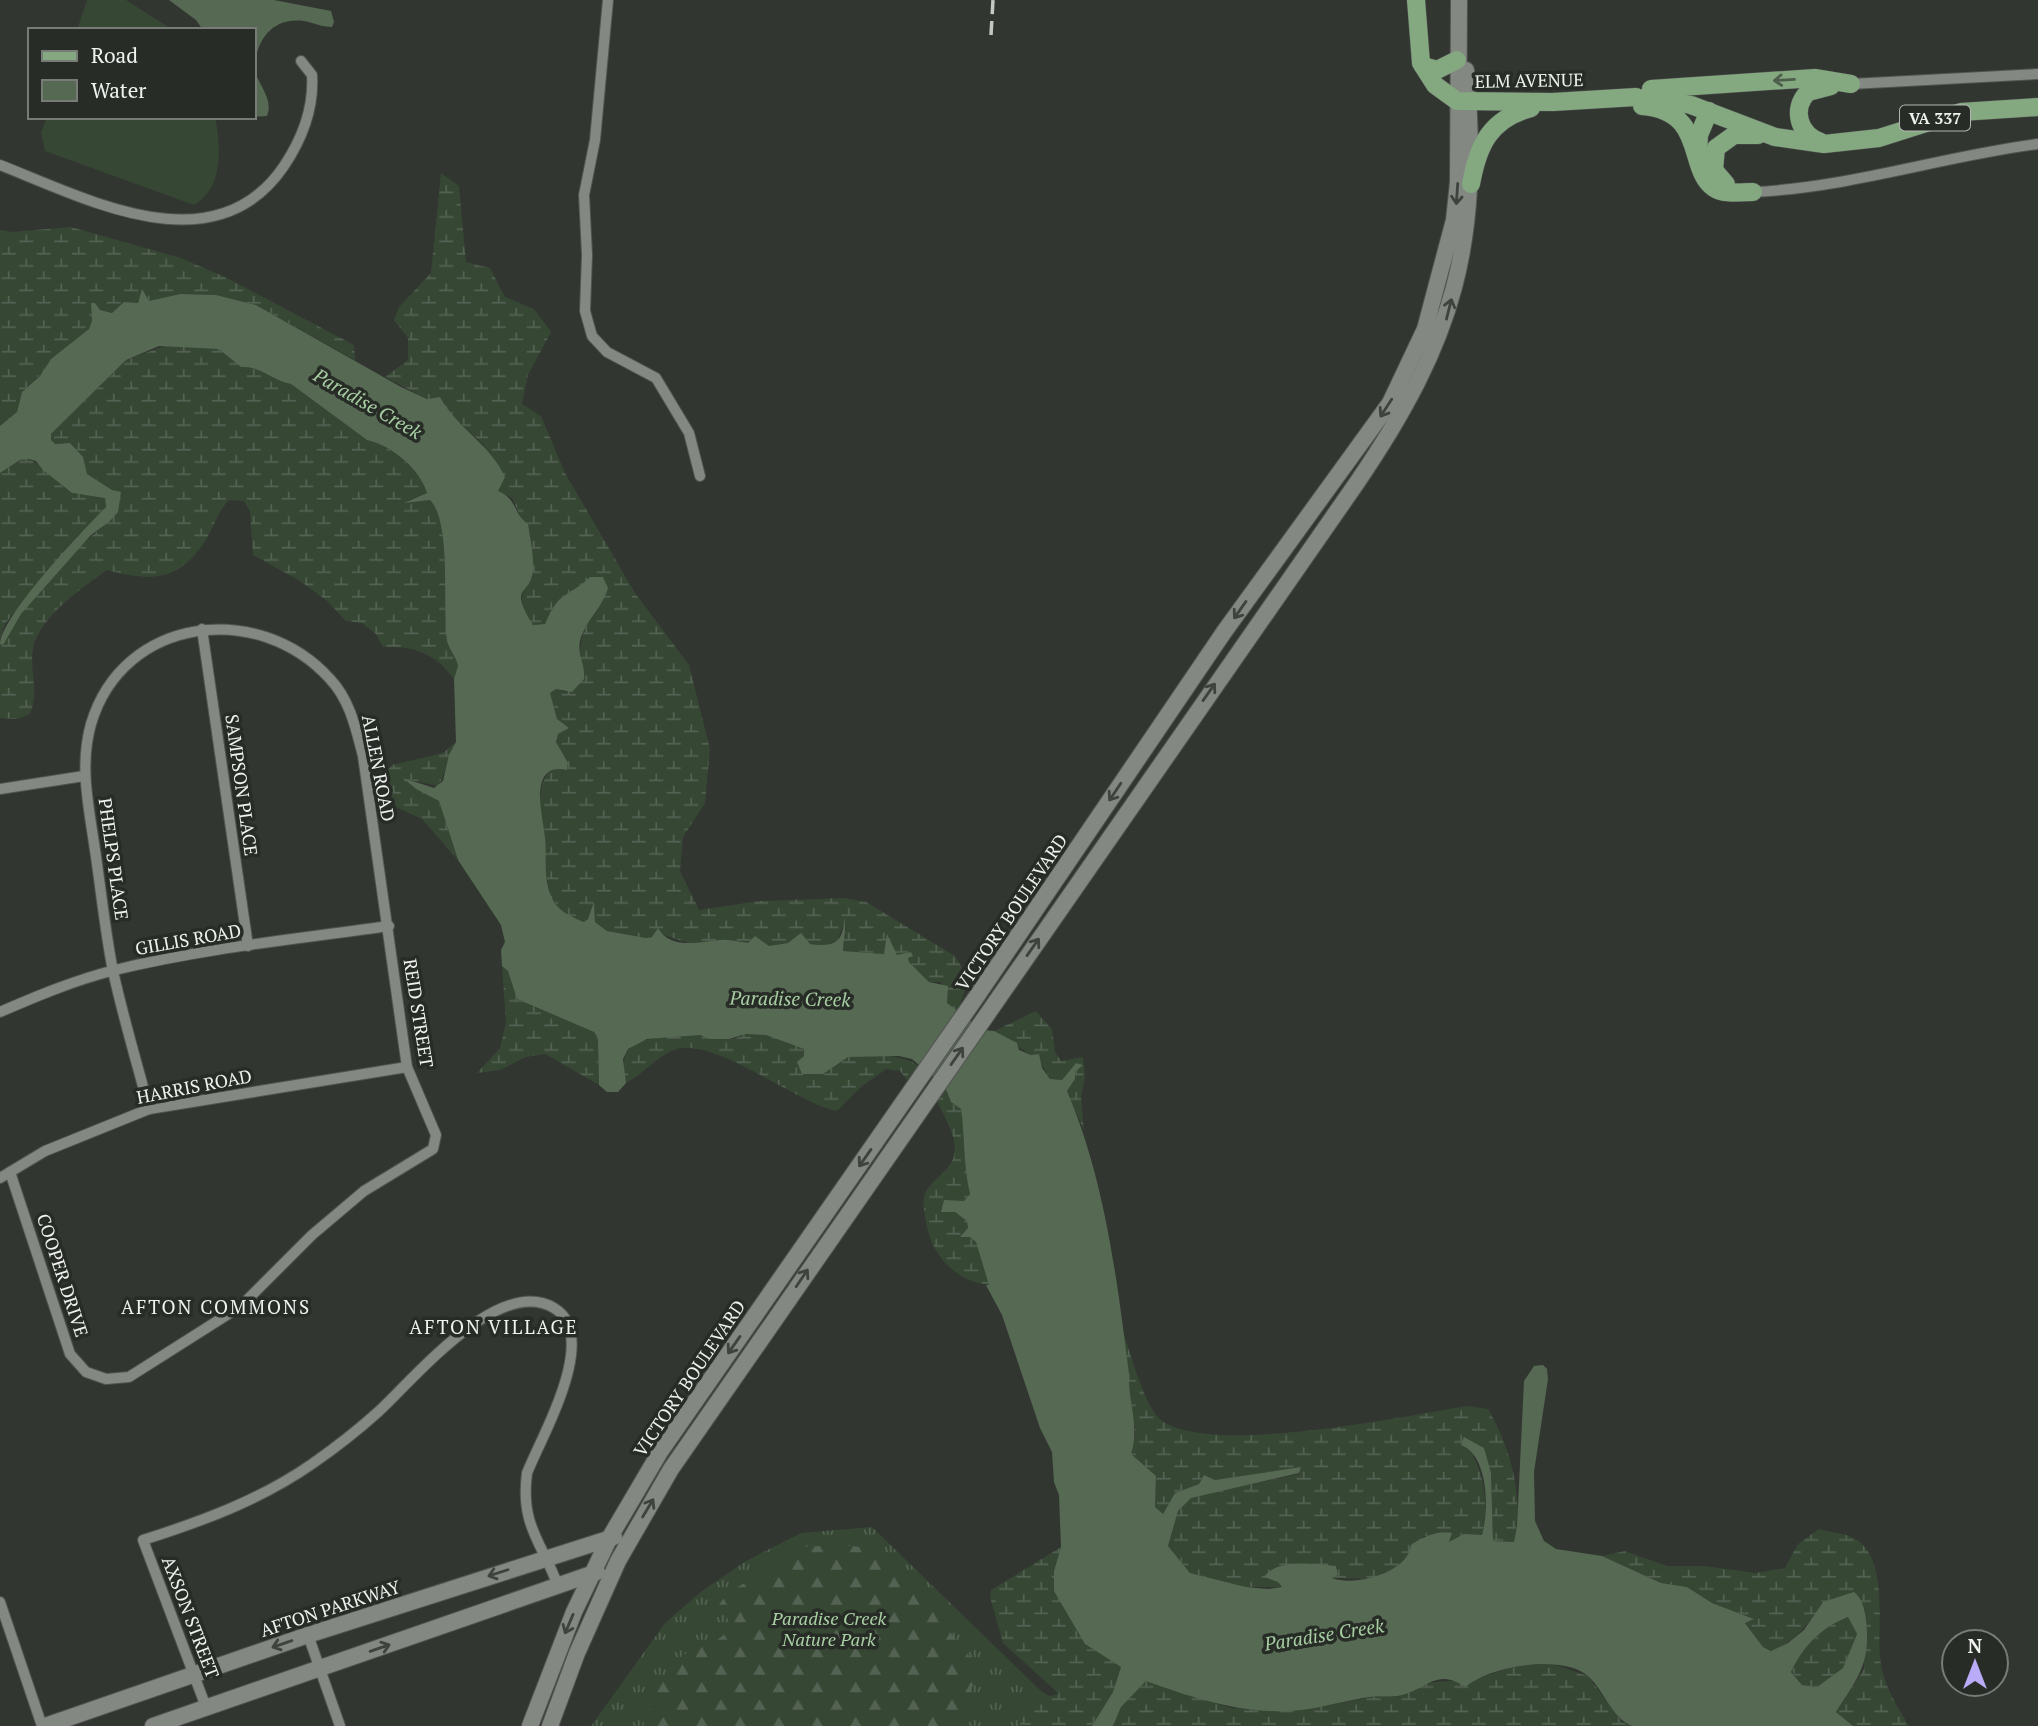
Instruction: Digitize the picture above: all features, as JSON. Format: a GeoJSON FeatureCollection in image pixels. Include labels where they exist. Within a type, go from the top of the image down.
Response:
{"type":"FeatureCollection","features":[{"type":"Feature","properties":{"kind":"main road","name":"ELM AVENUE"},"geometry":{"type":"LineString","coordinates":[[1416,0],[1417,43],[1423,66],[1435,85],[1463,102],[1641,98]]}},
{"type":"Feature","properties":{"kind":"main road"},"geometry":{"type":"LineString","coordinates":[[1459,0],[1463,102]]}},
{"type":"Feature","properties":{"kind":"main road"},"geometry":{"type":"LineString","coordinates":[[1460,40],[1457,60],[1463,102]]}},
{"type":"Feature","properties":{"kind":"main road"},"geometry":{"type":"LineString","coordinates":[[1423,66],[1442,70],[1457,60]]}},
{"type":"Feature","properties":{"kind":"main road"},"geometry":{"type":"LineString","coordinates":[[1581,101],[1641,98],[1815,78],[1852,84]]}},
{"type":"Feature","properties":{"kind":"main road"},"geometry":{"type":"LineString","coordinates":[[1829,144],[1809,137],[1801,126],[1801,101],[1812,90],[1852,84]]}},
{"type":"Feature","properties":{"kind":"main road"},"geometry":{"type":"LineString","coordinates":[[1641,98],[1676,119],[1689,135],[1705,178],[1714,189],[1753,192]]}},
{"type":"Feature","properties":{"kind":"main road","name":"VA 337"},"geometry":{"type":"LineString","coordinates":[[1641,98],[1675,101],[1709,111],[1775,137],[1829,144],[1879,138],[1961,112],[2038,107]]}},
{"type":"Feature","properties":{"kind":"main road","name":"VICTORY BOULEVARD"},"geometry":{"type":"LineString","coordinates":[[550,1726],[618,1561],[671,1469],[1386,441],[1436,347],[1445,324],[1464,251],[1471,184],[1463,102]]}},
{"type":"Feature","properties":{"kind":"main road","name":"VICTORY BOULEVARD"},"geometry":{"type":"LineString","coordinates":[[530,1726],[560,1645],[592,1574],[660,1452],[978,996],[1224,632],[1390,403],[1420,340],[1436,296],[1454,220],[1463,102]]}},
{"type":"Feature","properties":{"kind":"main road"},"geometry":{"type":"LineString","coordinates":[[1471,184],[1479,149],[1494,127],[1516,112],[1553,102]]}},
{"type":"Feature","properties":{"kind":"main road"},"geometry":{"type":"LineString","coordinates":[[1698,154],[1699,135],[1709,111]]}},
{"type":"Feature","properties":{"kind":"main road"},"geometry":{"type":"LineString","coordinates":[[1753,192],[1733,188],[1721,180],[1714,170],[1714,153],[1722,141],[1734,135],[1775,137]]}},
{"type":"Feature","properties":{"kind":"main road"},"geometry":{"type":"LineString","coordinates":[[1420,340],[1436,347]]}},
{"type":"Feature","properties":{"kind":"main road","name":"AFTON PARKWAY"},"geometry":{"type":"LineString","coordinates":[[43,1726],[543,1558],[610,1538],[631,1537]]}},
{"type":"Feature","properties":{"kind":"main road"},"geometry":{"type":"LineString","coordinates":[[153,1726],[592,1574],[618,1561]]}},
{"type":"Feature","properties":{"kind":"street"},"geometry":{"type":"LineString","coordinates":[[608,0],[595,140],[584,195],[587,255],[585,311],[592,336],[607,352],[656,378],[689,433],[699,476]]}},
{"type":"Feature","properties":{"kind":"street"},"geometry":{"type":"LineString","coordinates":[[0,165],[148,219],[180,220],[217,214],[237,206],[268,186],[290,157],[304,127],[313,87],[312,75],[301,61]]}},
{"type":"Feature","properties":{"kind":"street"},"geometry":{"type":"LineString","coordinates":[[1852,84],[2038,74]]}},
{"type":"Feature","properties":{"kind":"street"},"geometry":{"type":"LineString","coordinates":[[1753,192],[1864,177],[1998,149],[2038,144]]}},
{"type":"Feature","properties":{"kind":"street","name":"ALLEN ROAD"},"geometry":{"type":"LineString","coordinates":[[84,776],[92,723],[116,677],[152,647],[202,629],[256,632],[282,641],[314,663],[341,693],[351,712],[363,756],[389,926]]}},
{"type":"Feature","properties":{"kind":"street","name":"SAMPSON PLACE"},"geometry":{"type":"LineString","coordinates":[[202,629],[248,946]]}},
{"type":"Feature","properties":{"kind":"street"},"geometry":{"type":"LineString","coordinates":[[0,789],[84,776]]}},
{"type":"Feature","properties":{"kind":"street","name":"PHELPS PLACE"},"geometry":{"type":"LineString","coordinates":[[84,776],[113,970],[149,1110]]}},
{"type":"Feature","properties":{"kind":"street","name":"GILLIS ROAD"},"geometry":{"type":"LineString","coordinates":[[0,1013],[41,994],[113,970],[248,946],[389,926]]}},
{"type":"Feature","properties":{"kind":"street","name":"REID STREET"},"geometry":{"type":"LineString","coordinates":[[389,926],[407,1067],[436,1135],[433,1149],[404,1167]]}},
{"type":"Feature","properties":{"kind":"street","name":"HARRIS ROAD"},"geometry":{"type":"LineString","coordinates":[[0,1178],[85,1133],[149,1110],[407,1067]]}},
{"type":"Feature","properties":{"kind":"street","name":"COOPER DRIVE"},"geometry":{"type":"LineString","coordinates":[[10,1172],[70,1354],[86,1372],[106,1379],[129,1377],[240,1306],[313,1235],[364,1191],[404,1167]]}},
{"type":"Feature","properties":{"kind":"street","name":"AXSON STREET"},"geometry":{"type":"LineString","coordinates":[[206,1707],[143,1540],[229,1510],[279,1486],[358,1431],[453,1338],[521,1301],[543,1303],[558,1311],[571,1329],[573,1341],[569,1372],[527,1473],[524,1503],[543,1558]]}},
{"type":"Feature","properties":{"kind":"street"},"geometry":{"type":"LineString","coordinates":[[543,1558],[550,1565],[558,1586]]}},
{"type":"Feature","properties":{"kind":"street"},"geometry":{"type":"LineString","coordinates":[[0,1602],[43,1726]]}},
{"type":"Feature","properties":{"kind":"street"},"geometry":{"type":"LineString","coordinates":[[308,1635],[340,1726]]}},
{"type":"Feature","properties":{"kind":"green space"},"geometry":{"type":"Polygon","coordinates":[[[87,0],[126,0],[170,28],[78,28],[87,0]]]}},
{"type":"Feature","properties":{"kind":"green space"},"geometry":{"type":"Polygon","coordinates":[[[46,119],[215,119],[218,165],[211,188],[204,198],[194,205],[45,151],[41,133],[46,119]]]}},
{"type":"Feature","properties":{"kind":"green space"},"geometry":{"type":"Polygon","coordinates":[[[441,173],[459,186],[466,262],[490,268],[505,297],[534,309],[551,332],[528,375],[522,404],[541,416],[565,473],[635,593],[689,665],[710,749],[705,803],[683,837],[680,871],[699,910],[759,901],[844,898],[866,902],[955,956],[969,979],[957,1012],[947,1003],[941,982],[929,982],[914,967],[887,948],[884,954],[843,951],[842,937],[846,929],[844,922],[838,940],[828,946],[809,944],[799,937],[788,943],[769,946],[722,940],[694,945],[661,934],[645,938],[607,931],[595,922],[594,905],[584,922],[563,913],[551,898],[545,869],[545,835],[539,813],[542,783],[548,772],[557,768],[567,770],[568,764],[556,742],[558,734],[568,728],[557,719],[550,693],[556,689],[566,692],[585,674],[580,652],[582,639],[589,617],[596,613],[590,577],[555,605],[545,624],[533,625],[522,603],[523,592],[530,580],[522,520],[512,498],[498,491],[484,445],[448,412],[440,397],[427,399],[385,377],[408,360],[408,338],[394,320],[399,307],[431,273],[441,173]]]}},
{"type":"Feature","properties":{"kind":"green space"},"geometry":{"type":"Polygon","coordinates":[[[71,227],[181,258],[225,277],[354,345],[355,360],[256,305],[216,295],[180,294],[149,301],[142,290],[138,303],[112,313],[100,310],[89,329],[22,392],[17,412],[0,426],[0,230],[12,232],[71,227]]]}},
{"type":"Feature","properties":{"kind":"green space"},"geometry":{"type":"Polygon","coordinates":[[[170,344],[220,349],[241,367],[255,369],[291,384],[367,440],[386,447],[411,467],[427,493],[407,501],[430,500],[437,511],[441,527],[447,641],[458,666],[454,679],[432,657],[415,650],[383,647],[376,634],[362,623],[346,621],[326,600],[300,581],[253,555],[250,511],[244,501],[229,500],[197,552],[176,571],[152,577],[107,570],[63,604],[44,626],[33,649],[34,697],[30,714],[17,719],[0,718],[0,644],[3,645],[21,614],[50,579],[81,546],[109,522],[112,490],[87,474],[83,457],[70,443],[55,444],[50,441],[51,434],[126,360],[170,344]]]}},
{"type":"Feature","properties":{"kind":"green space"},"geometry":{"type":"Polygon","coordinates":[[[28,459],[40,465],[72,492],[105,498],[106,507],[71,543],[5,624],[0,640],[0,473],[20,460],[28,459]]]}},
{"type":"Feature","properties":{"kind":"green space"},"geometry":{"type":"Polygon","coordinates":[[[456,742],[439,786],[405,779],[416,789],[439,801],[458,860],[422,819],[396,807],[384,775],[392,765],[443,753],[456,742]]]}},
{"type":"Feature","properties":{"kind":"green space"},"geometry":{"type":"Polygon","coordinates":[[[502,966],[508,971],[517,999],[594,1032],[598,1037],[599,1085],[545,1054],[526,1057],[500,1070],[477,1073],[500,1048],[506,1023],[502,966]]]}},
{"type":"Feature","properties":{"kind":"green space"},"geometry":{"type":"Polygon","coordinates":[[[1036,1011],[1052,1029],[1055,1052],[1061,1061],[1083,1057],[1085,1077],[1081,1097],[1084,1131],[1067,1091],[1075,1079],[1075,1072],[1082,1065],[1076,1063],[1062,1080],[1050,1079],[1039,1060],[994,1031],[1036,1011]]]}},
{"type":"Feature","properties":{"kind":"green space"},"geometry":{"type":"Polygon","coordinates":[[[745,1034],[766,1035],[804,1049],[804,1056],[823,1074],[843,1059],[862,1055],[895,1057],[918,1066],[907,1080],[900,1071],[886,1069],[861,1087],[837,1111],[710,1052],[690,1048],[667,1053],[626,1083],[624,1060],[632,1046],[639,1042],[692,1035],[734,1039],[745,1034]]]}},
{"type":"Feature","properties":{"kind":"green space"},"geometry":{"type":"Polygon","coordinates":[[[945,1087],[951,1102],[961,1109],[970,1194],[964,1201],[942,1212],[955,1212],[967,1221],[968,1228],[961,1237],[970,1236],[976,1242],[990,1285],[964,1278],[954,1271],[937,1253],[927,1229],[923,1205],[925,1194],[931,1184],[949,1167],[954,1156],[950,1127],[936,1099],[945,1087]]]}},
{"type":"Feature","properties":{"kind":"green space"},"geometry":{"type":"Polygon","coordinates":[[[1122,1330],[1153,1411],[1159,1418],[1182,1430],[1217,1435],[1260,1435],[1355,1425],[1468,1406],[1488,1409],[1503,1440],[1513,1473],[1517,1507],[1514,1542],[1493,1541],[1491,1473],[1468,1448],[1482,1478],[1484,1490],[1482,1535],[1448,1543],[1448,1538],[1424,1536],[1398,1566],[1374,1579],[1331,1578],[1338,1575],[1336,1566],[1278,1582],[1282,1587],[1246,1587],[1190,1573],[1168,1546],[1178,1511],[1191,1497],[1299,1474],[1301,1468],[1215,1480],[1204,1475],[1199,1484],[1175,1493],[1163,1514],[1155,1507],[1156,1476],[1130,1454],[1135,1429],[1129,1405],[1122,1330]]]}},
{"type":"Feature","properties":{"kind":"green space","name":"Paradise Creek Nature Park"},"geometry":{"type":"Polygon","coordinates":[[[872,1527],[1040,1690],[1094,1726],[591,1726],[665,1623],[702,1591],[746,1561],[801,1533],[872,1527]]]}},
{"type":"Feature","properties":{"kind":"green space"},"geometry":{"type":"Polygon","coordinates":[[[1819,1529],[1855,1539],[1866,1548],[1873,1561],[1879,1593],[1881,1667],[1890,1693],[1909,1726],[1853,1726],[1836,1712],[1864,1669],[1865,1609],[1830,1600],[1823,1602],[1802,1631],[1772,1651],[1763,1647],[1745,1622],[1754,1619],[1712,1603],[1687,1587],[1661,1583],[1602,1556],[1625,1551],[1667,1566],[1705,1566],[1756,1573],[1785,1568],[1798,1544],[1819,1529]]]}},
{"type":"Feature","properties":{"kind":"green space","name":"Paradise Creek Nature Park"},"geometry":{"type":"Polygon","coordinates":[[[800,1547],[861,1547],[916,1590],[974,1662],[975,1680],[967,1700],[966,1726],[643,1726],[659,1686],[670,1668],[693,1649],[723,1636],[734,1621],[717,1608],[727,1593],[766,1571],[800,1547]]]}},
{"type":"Feature","properties":{"kind":"green space"},"geometry":{"type":"Polygon","coordinates":[[[1061,1547],[1054,1571],[1085,1644],[1121,1667],[1113,1692],[1092,1726],[1020,1726],[1022,1709],[1042,1698],[1059,1694],[1003,1643],[990,1597],[991,1590],[1061,1547]]]}},
{"type":"Feature","properties":{"kind":"green space"},"geometry":{"type":"Polygon","coordinates":[[[1848,1617],[1857,1634],[1843,1668],[1817,1687],[1802,1685],[1791,1671],[1801,1653],[1814,1638],[1848,1617]]]}},
{"type":"Feature","properties":{"kind":"green space"},"geometry":{"type":"Polygon","coordinates":[[[1523,1664],[1553,1664],[1588,1676],[1622,1722],[1632,1726],[1113,1726],[1121,1707],[1146,1681],[1231,1708],[1301,1710],[1373,1697],[1400,1696],[1424,1683],[1475,1679],[1523,1664]]]}},
{"type":"Feature","properties":{"kind":"water"},"geometry":{"type":"Polygon","coordinates":[[[169,0],[274,0],[331,11],[334,22],[332,27],[304,21],[284,22],[263,38],[256,56],[256,28],[202,28],[196,20],[169,0]]]}},
{"type":"Feature","properties":{"kind":"water"},"geometry":{"type":"Polygon","coordinates":[[[256,74],[267,98],[267,116],[256,117],[256,74]]]}},
{"type":"Feature","properties":{"kind":"water","name":"Paradise Creek"},"geometry":{"type":"Polygon","coordinates":[[[142,289],[149,301],[180,294],[216,295],[256,305],[401,387],[427,399],[440,397],[455,418],[499,465],[505,477],[498,491],[509,498],[528,524],[533,569],[521,596],[525,612],[533,625],[545,624],[555,605],[590,577],[603,577],[608,588],[580,641],[584,679],[572,692],[556,689],[550,693],[557,719],[569,728],[558,734],[556,742],[568,763],[567,770],[554,769],[546,774],[540,793],[547,881],[551,896],[560,909],[584,922],[588,919],[594,902],[595,922],[607,931],[646,938],[652,937],[658,928],[663,935],[678,942],[723,940],[748,943],[755,936],[769,946],[788,943],[801,933],[810,944],[830,944],[842,933],[844,918],[843,951],[884,954],[887,934],[897,955],[911,952],[913,956],[908,958],[909,962],[929,982],[948,986],[947,1003],[983,1030],[994,1031],[1017,1043],[1019,1050],[1031,1055],[1039,1054],[1042,1068],[1050,1079],[1062,1080],[1076,1063],[1083,1065],[1075,1072],[1075,1079],[1067,1091],[1091,1159],[1108,1230],[1129,1374],[1134,1424],[1131,1454],[1156,1476],[1155,1507],[1163,1514],[1175,1493],[1199,1484],[1204,1475],[1215,1480],[1301,1467],[1299,1473],[1191,1498],[1178,1511],[1168,1546],[1190,1573],[1246,1587],[1268,1589],[1282,1587],[1278,1582],[1264,1577],[1270,1571],[1287,1565],[1307,1564],[1336,1566],[1338,1575],[1332,1578],[1353,1581],[1390,1570],[1408,1555],[1411,1545],[1431,1535],[1452,1533],[1449,1542],[1464,1534],[1482,1535],[1486,1512],[1485,1485],[1477,1460],[1461,1445],[1464,1437],[1484,1448],[1491,1473],[1493,1541],[1514,1542],[1524,1381],[1534,1366],[1543,1365],[1547,1369],[1548,1379],[1534,1472],[1535,1521],[1544,1541],[1556,1549],[1602,1556],[1661,1583],[1687,1587],[1712,1603],[1754,1619],[1745,1623],[1763,1647],[1771,1651],[1788,1643],[1804,1630],[1823,1602],[1854,1592],[1860,1598],[1866,1617],[1867,1648],[1861,1670],[1836,1712],[1853,1726],[1632,1726],[1619,1717],[1589,1677],[1562,1665],[1545,1664],[1508,1668],[1491,1673],[1465,1687],[1455,1681],[1437,1680],[1397,1696],[1370,1697],[1311,1709],[1282,1711],[1261,1711],[1222,1704],[1146,1681],[1121,1707],[1113,1726],[1092,1726],[1113,1692],[1121,1667],[1085,1644],[1054,1591],[1054,1571],[1061,1547],[1059,1495],[1054,1482],[1052,1452],[1040,1428],[1002,1315],[986,1285],[989,1285],[976,1242],[970,1237],[960,1237],[968,1228],[967,1221],[955,1212],[941,1212],[944,1200],[964,1201],[970,1194],[961,1109],[951,1102],[945,1087],[912,1059],[899,1056],[848,1057],[823,1074],[802,1074],[797,1062],[804,1056],[804,1049],[766,1035],[746,1034],[729,1039],[710,1039],[700,1035],[647,1039],[628,1049],[623,1059],[626,1083],[618,1092],[607,1092],[599,1085],[598,1038],[594,1032],[517,999],[508,971],[502,966],[501,950],[505,942],[501,925],[458,860],[439,801],[416,789],[403,778],[434,788],[443,781],[449,755],[456,742],[454,679],[458,666],[447,641],[444,545],[437,511],[430,500],[404,503],[427,493],[418,475],[403,459],[386,447],[367,440],[291,384],[255,369],[241,367],[219,349],[159,346],[126,360],[51,434],[51,440],[55,444],[70,443],[83,457],[87,474],[112,490],[121,492],[118,512],[91,535],[21,614],[3,645],[0,644],[4,631],[28,594],[106,507],[105,498],[72,493],[36,461],[20,460],[0,473],[0,426],[17,412],[22,392],[40,376],[51,359],[89,329],[92,321],[91,303],[95,303],[100,310],[112,313],[124,302],[138,303],[142,289]],[[1848,1617],[1830,1626],[1807,1646],[1791,1672],[1802,1685],[1817,1687],[1843,1668],[1857,1634],[1848,1617]]]}},
{"type":"Feature","properties":{"kind":"railway"},"geometry":{"type":"LineString","coordinates":[[991,35],[993,0]]}},
{"type":"Feature","properties":{"kind":"district","name":"AFTON COMMONS"},"geometry":{"type":"Point","coordinates":[216,1306]}},
{"type":"Feature","properties":{"kind":"district","name":"AFTON VILLAGE"},"geometry":{"type":"Point","coordinates":[494,1326]}}]}
